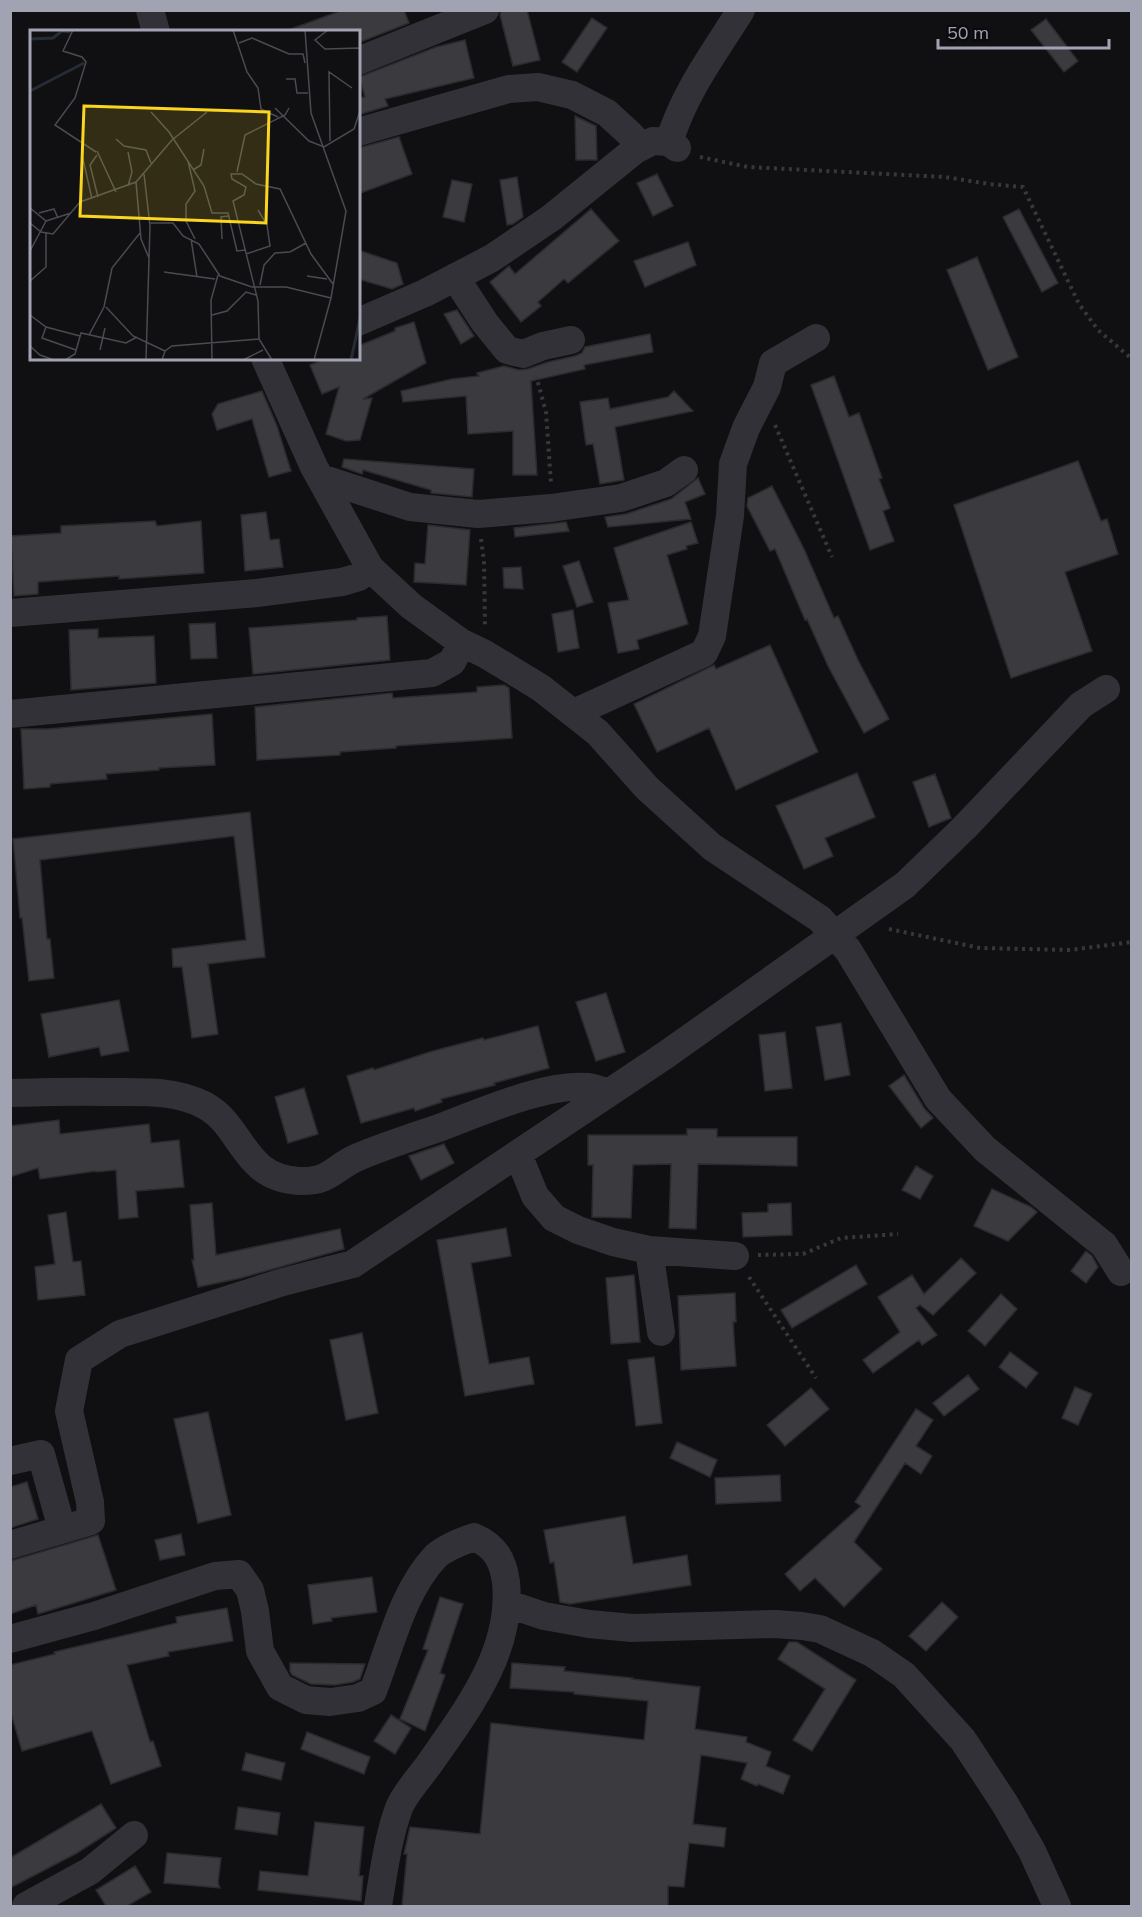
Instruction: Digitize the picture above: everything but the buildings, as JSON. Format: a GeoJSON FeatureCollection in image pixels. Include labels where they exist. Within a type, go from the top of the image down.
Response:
{"type":"FeatureCollection","features":[{"type":"Feature","properties":{"kind":"street"},"geometry":{"type":"LineString","coordinates":[[150,10],[155,30]]}},
{"type":"Feature","properties":{"kind":"street"},"geometry":{"type":"LineString","coordinates":[[360,60],[485,10]]}},
{"type":"Feature","properties":{"kind":"street"},"geometry":{"type":"LineString","coordinates":[[360,321],[426,293],[492,258],[551,218],[634,150],[653,141],[673,145],[678,114],[694,83],[741,10]]}},
{"type":"Feature","properties":{"kind":"street"},"geometry":{"type":"LineString","coordinates":[[360,131],[509,89],[538,87],[572,95],[607,113],[631,135],[640,147]]}},
{"type":"Feature","properties":{"kind":"street"},"geometry":{"type":"LineString","coordinates":[[455,277],[485,323],[507,350],[524,354],[543,346],[571,340]]}},
{"type":"Feature","properties":{"kind":"street"},"geometry":{"type":"LineString","coordinates":[[573,713],[704,652],[712,636],[730,516],[733,464],[746,428],[767,387],[773,363],[816,338]]}},
{"type":"Feature","properties":{"kind":"street"},"geometry":{"type":"LineString","coordinates":[[266,360],[286,409],[370,568],[411,606],[474,649],[541,688],[598,733],[646,788],[711,847],[820,919],[843,930]]}},
{"type":"Feature","properties":{"kind":"street"},"geometry":{"type":"LineString","coordinates":[[321,478],[410,507],[478,514],[551,508],[621,498],[666,483],[684,470]]}},
{"type":"Feature","properties":{"kind":"street"},"geometry":{"type":"LineString","coordinates":[[10,613],[257,593],[332,584],[358,577],[370,568]]}},
{"type":"Feature","properties":{"kind":"street"},"geometry":{"type":"LineString","coordinates":[[10,714],[432,673],[474,649]]}},
{"type":"Feature","properties":{"kind":"street"},"geometry":{"type":"LineString","coordinates":[[10,1545],[92,1521],[90,1502],[69,1411],[79,1360],[120,1334],[283,1282],[353,1264],[609,1092],[905,885],[964,828],[1081,705],[1106,689]]}},
{"type":"Feature","properties":{"kind":"street"},"geometry":{"type":"LineString","coordinates":[[843,930],[848,950],[938,1100],[984,1149],[1104,1245],[1121,1272]]}},
{"type":"Feature","properties":{"kind":"street"},"geometry":{"type":"LineString","coordinates":[[10,1093],[163,1092],[204,1105],[221,1117],[252,1161],[274,1175],[299,1181],[323,1179],[355,1158],[540,1093],[587,1087],[609,1092]]}},
{"type":"Feature","properties":{"kind":"street"},"geometry":{"type":"LineString","coordinates":[[518,1154],[535,1196],[554,1218],[578,1230],[613,1242],[649,1250],[735,1256]]}},
{"type":"Feature","properties":{"kind":"street"},"geometry":{"type":"LineString","coordinates":[[649,1250],[661,1332]]}},
{"type":"Feature","properties":{"kind":"street"},"geometry":{"type":"LineString","coordinates":[[10,1461],[41,1454],[62,1529]]}},
{"type":"Feature","properties":{"kind":"street"},"geometry":{"type":"LineString","coordinates":[[10,1639],[94,1616],[204,1579],[239,1574],[250,1590],[260,1651],[280,1687],[306,1700],[330,1702],[358,1698],[373,1691],[410,1593],[437,1556],[474,1537],[489,1543],[498,1556],[505,1578],[508,1604],[495,1658],[478,1691],[399,1807],[378,1906]]}},
{"type":"Feature","properties":{"kind":"street"},"geometry":{"type":"LineString","coordinates":[[508,1604],[544,1616],[589,1624],[632,1628],[775,1624],[802,1626],[820,1629],[872,1653],[904,1675],[963,1740],[1005,1804],[1032,1851],[1057,1906]]}},
{"type":"Feature","properties":{"kind":"street"},"geometry":{"type":"LineString","coordinates":[[26,1906],[90,1872],[134,1835]]}},
{"type":"Feature","properties":{"kind":"path"},"geometry":{"type":"LineString","coordinates":[[673,145],[705,159],[748,167],[945,177],[1023,187],[1078,304],[1098,330],[1131,359]]}},
{"type":"Feature","properties":{"kind":"path"},"geometry":{"type":"LineString","coordinates":[[530,352],[546,412],[551,508]]}},
{"type":"Feature","properties":{"kind":"path"},"geometry":{"type":"LineString","coordinates":[[760,402],[777,428],[832,557]]}},
{"type":"Feature","properties":{"kind":"path"},"geometry":{"type":"LineString","coordinates":[[474,649],[484,561],[478,514]]}},
{"type":"Feature","properties":{"kind":"path"},"geometry":{"type":"LineString","coordinates":[[843,930],[891,929],[980,948],[1070,950],[1131,942]]}},
{"type":"Feature","properties":{"kind":"path"},"geometry":{"type":"LineString","coordinates":[[735,1256],[803,1254],[842,1238],[898,1234]]}},
{"type":"Feature","properties":{"kind":"path"},"geometry":{"type":"LineString","coordinates":[[735,1256],[816,1378]]}}]}
